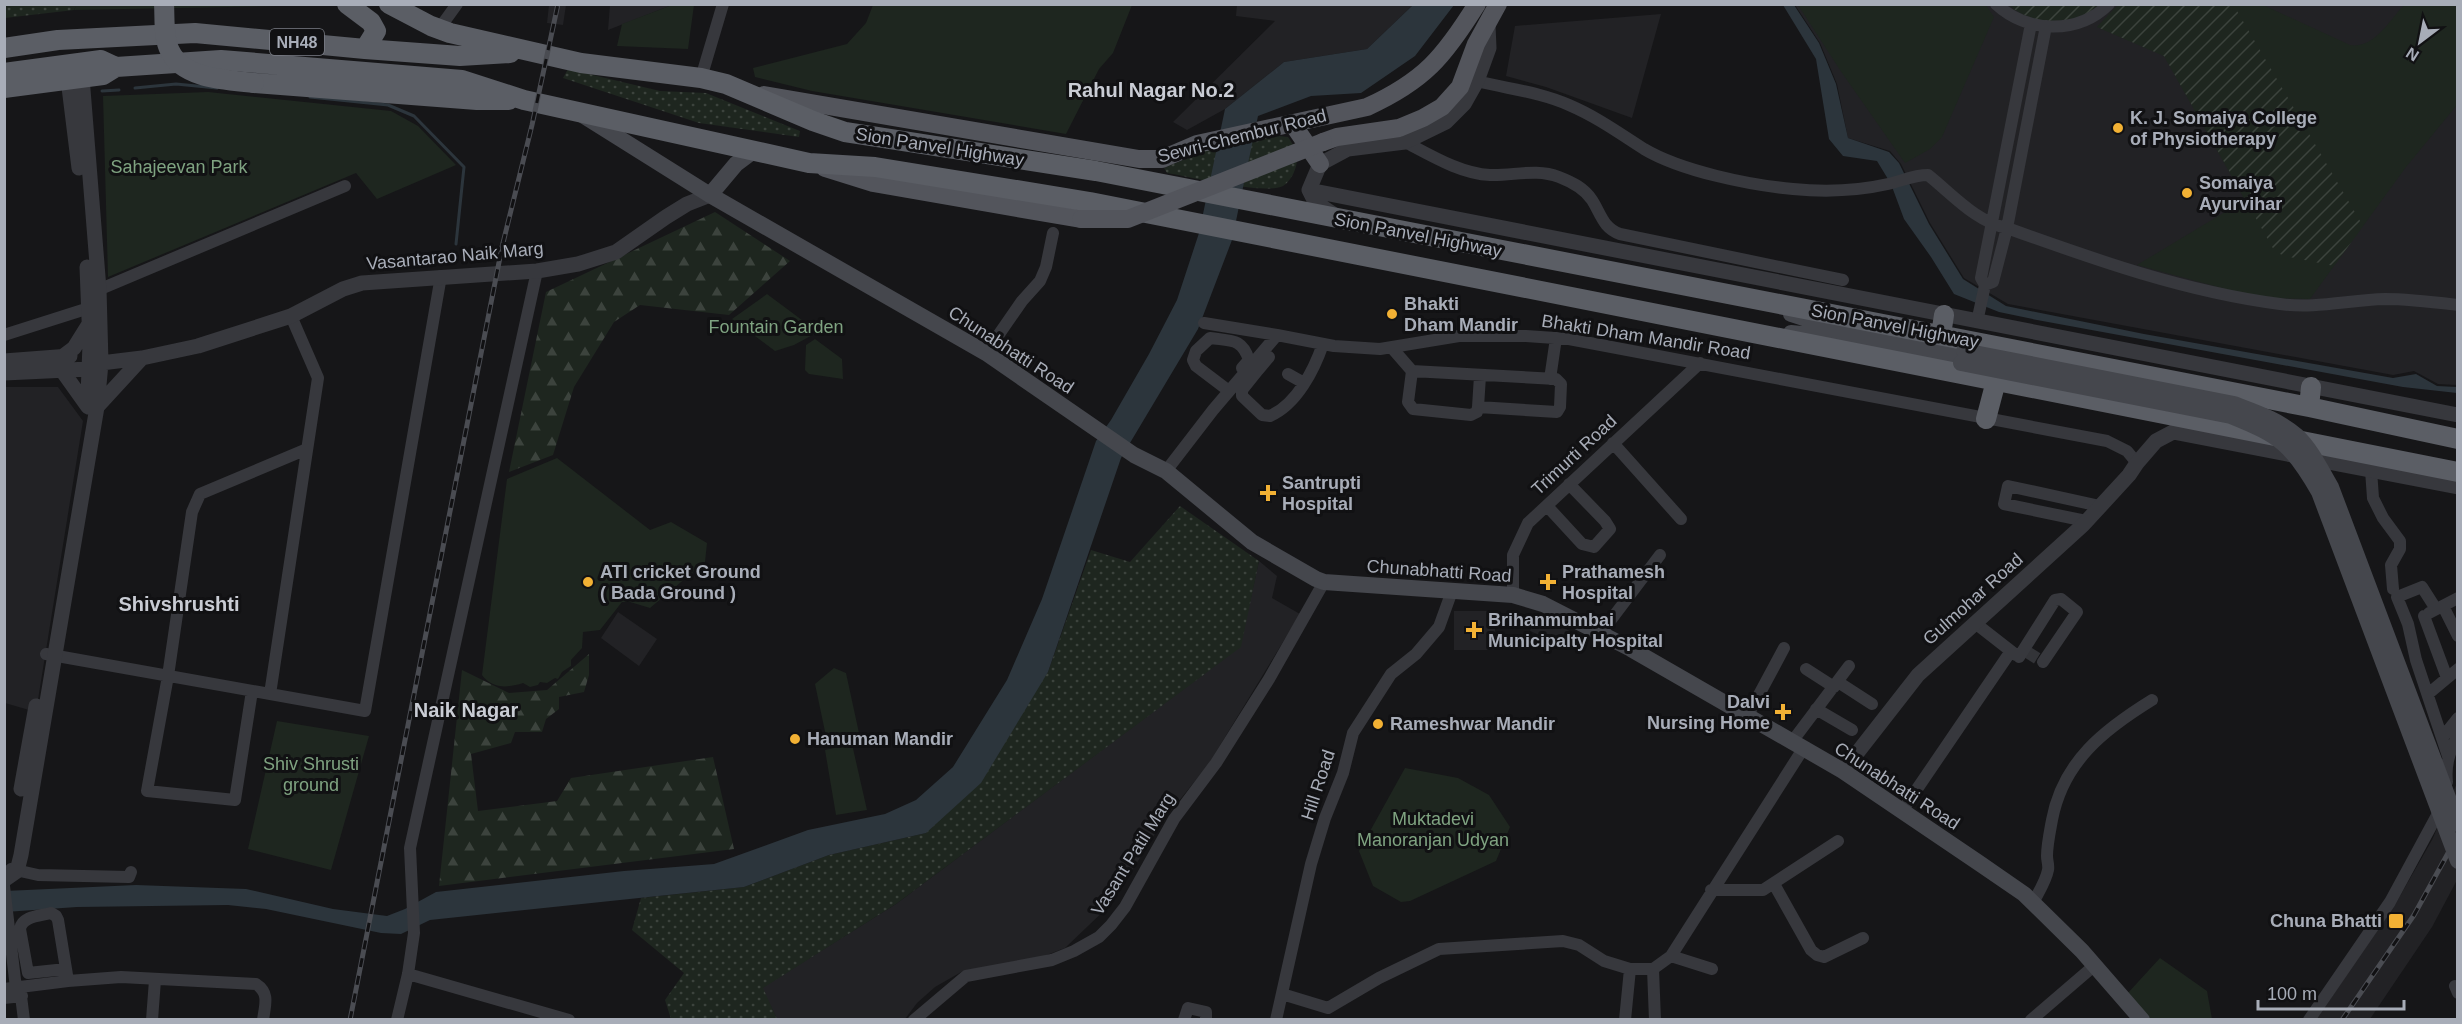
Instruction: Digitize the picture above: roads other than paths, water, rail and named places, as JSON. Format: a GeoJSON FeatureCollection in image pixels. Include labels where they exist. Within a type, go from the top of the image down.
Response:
{"type":"FeatureCollection","features":[{"type":"Feature","properties":{"kind":"highway"},"geometry":{"type":"LineString","coordinates":[[164,4],[169,50],[181,65],[199,73],[254,83],[477,100],[524,100]]}},
{"type":"Feature","properties":{"kind":"highway"},"geometry":{"type":"LineString","coordinates":[[347,4],[371,22],[376,31],[365,50]]}},
{"type":"Feature","properties":{"kind":"highway","name":"Sion Panvel Highway"},"geometry":{"type":"LineString","coordinates":[[389,4],[414,11],[439,29],[581,63],[701,78],[752,93],[813,121],[845,132],[1096,171],[1744,299],[1942,325],[2310,397],[2457,439]]}},
{"type":"Feature","properties":{"kind":"highway","name":"NH48"},"geometry":{"type":"LineString","coordinates":[[4,48],[58,40],[195,33],[365,50],[460,56],[535,51]]}},
{"type":"Feature","properties":{"kind":"highway"},"geometry":{"type":"LineString","coordinates":[[4,37],[31,34],[58,40]]}},
{"type":"Feature","properties":{"kind":"highway","name":"NH48"},"geometry":{"type":"LineString","coordinates":[[4,73],[109,64],[220,60],[462,80],[524,100]]}},
{"type":"Feature","properties":{"kind":"highway"},"geometry":{"type":"LineString","coordinates":[[4,88],[103,75],[109,64]]}},
{"type":"Feature","properties":{"kind":"highway","name":"Sion Panvel Highway"},"geometry":{"type":"LineString","coordinates":[[524,100],[809,163],[875,167],[1090,202],[2457,471]]}},
{"type":"Feature","properties":{"kind":"highway"},"geometry":{"type":"LineString","coordinates":[[1986,419],[1996,381]]}},
{"type":"Feature","properties":{"kind":"main road","name":"Sewri-Chembur Road"},"geometry":{"type":"LineString","coordinates":[[752,93],[1138,159],[1161,159],[1197,144],[1367,107],[1412,83],[1430,68],[1451,44],[1477,4]]}},
{"type":"Feature","properties":{"kind":"main road"},"geometry":{"type":"LineString","coordinates":[[809,163],[873,183],[1081,219],[1112,220],[1134,217],[1337,137],[1399,128],[1423,118],[1442,106],[1460,87],[1476,44],[1498,4]]}},
{"type":"Feature","properties":{"kind":"main road","name":"Chunabhatti Road"},"geometry":{"type":"LineString","coordinates":[[573,109],[710,195],[986,353],[1134,455],[1166,471],[1252,542],[1324,582],[1513,595],[1543,604],[1601,633],[1843,771],[2024,894],[2095,965],[2142,1020]]}},
{"type":"Feature","properties":{"kind":"main road"},"geometry":{"type":"LineString","coordinates":[[1292,123],[1320,164]]}},
{"type":"Feature","properties":{"kind":"main road","name":"Vasantarao Naik Marg"},"geometry":{"type":"LineString","coordinates":[[710,195],[736,165],[753,152]]}},
{"type":"Feature","properties":{"kind":"main road"},"geometry":{"type":"LineString","coordinates":[[1096,171],[1126,168],[1161,159]]}},
{"type":"Feature","properties":{"kind":"main road"},"geometry":{"type":"LineString","coordinates":[[1744,299],[1826,325],[2231,416],[2262,429],[2288,445],[2306,468],[2319,492],[2457,861]]}},
{"type":"Feature","properties":{"kind":"main road"},"geometry":{"type":"LineString","coordinates":[[1739,328],[1824,336],[1963,357],[2234,404],[2268,417],[2297,436],[2316,461],[2331,487],[2457,824]]}},
{"type":"Feature","properties":{"kind":"street"},"geometry":{"type":"LineString","coordinates":[[439,29],[457,4]]}},
{"type":"Feature","properties":{"kind":"street"},"geometry":{"type":"LineString","coordinates":[[701,78],[723,4]]}},
{"type":"Feature","properties":{"kind":"street"},"geometry":{"type":"LineString","coordinates":[[1996,4],[2010,16],[2031,24],[2046,26],[2073,26],[2101,12],[2109,4]]}},
{"type":"Feature","properties":{"kind":"street"},"geometry":{"type":"LineString","coordinates":[[1348,222],[1315,202],[1310,184],[1320,164],[1348,149],[1405,142],[1446,122],[1464,104],[1477,81],[1488,48],[1488,24]]}},
{"type":"Feature","properties":{"kind":"street"},"geometry":{"type":"LineString","coordinates":[[1978,317],[1985,287],[1982,278],[2031,24]]}},
{"type":"Feature","properties":{"kind":"street"},"geometry":{"type":"LineString","coordinates":[[1985,287],[1993,282],[2007,228],[2046,26]]}},
{"type":"Feature","properties":{"kind":"street"},"geometry":{"type":"LineString","coordinates":[[75,78],[92,297],[93,407],[51,655],[9,873],[129,877],[131,872]]}},
{"type":"Feature","properties":{"kind":"street"},"geometry":{"type":"LineString","coordinates":[[1477,81],[1536,93],[1569,105],[1605,122],[1645,149],[1681,166],[1746,182],[1792,189],[1835,191],[1891,184],[1907,178],[1928,175],[1992,225],[2007,228],[2116,266],[2218,294],[2312,307],[2383,299],[2457,305]]}},
{"type":"Feature","properties":{"kind":"street"},"geometry":{"type":"LineString","coordinates":[[1405,142],[1469,171],[1489,175],[1532,172],[1556,176],[1576,184],[1591,198],[1606,228],[1620,234],[1843,280]]}},
{"type":"Feature","properties":{"kind":"street"},"geometry":{"type":"LineString","coordinates":[[4,335],[345,186]]}},
{"type":"Feature","properties":{"kind":"street"},"geometry":{"type":"LineString","coordinates":[[1310,190],[1942,325],[1978,317],[2310,397],[2457,415]]}},
{"type":"Feature","properties":{"kind":"street","name":"Vasantarao Naik Marg"},"geometry":{"type":"LineString","coordinates":[[4,373],[62,364],[142,358],[198,346],[291,316],[343,289],[362,283],[537,271],[578,264],[616,252],[673,213],[710,195]]}},
{"type":"Feature","properties":{"kind":"street"},"geometry":{"type":"LineString","coordinates":[[986,353],[1022,301],[1040,281],[1046,267],[1053,233]]}},
{"type":"Feature","properties":{"kind":"street"},"geometry":{"type":"LineString","coordinates":[[397,1020],[408,974],[414,933],[410,848],[537,271]]}},
{"type":"Feature","properties":{"kind":"street"},"geometry":{"type":"LineString","coordinates":[[51,655],[365,711],[441,276]]}},
{"type":"Feature","properties":{"kind":"street"},"geometry":{"type":"LineString","coordinates":[[92,297],[90,324],[93,362]]}},
{"type":"Feature","properties":{"kind":"street"},"geometry":{"type":"LineString","coordinates":[[270,694],[318,378],[291,316]]}},
{"type":"Feature","properties":{"kind":"street","name":"Bhakti Dham Mandir Road"},"geometry":{"type":"LineString","coordinates":[[1204,322],[1323,344],[1380,349],[1429,339],[1459,336],[1556,338],[1700,363],[2114,443],[2127,451],[2136,463]]}},
{"type":"Feature","properties":{"kind":"street"},"geometry":{"type":"LineString","coordinates":[[90,324],[62,364],[93,407]]}},
{"type":"Feature","properties":{"kind":"street"},"geometry":{"type":"LineString","coordinates":[[1225,340],[1229,327]]}},
{"type":"Feature","properties":{"kind":"street"},"geometry":{"type":"LineString","coordinates":[[1277,335],[1255,367],[1241,393],[1251,406],[1267,416],[1273,415],[1290,402],[1314,368],[1323,344]]}},
{"type":"Feature","properties":{"kind":"street"},"geometry":{"type":"LineString","coordinates":[[1166,471],[1249,360],[1241,344],[1210,338],[1196,351],[1193,360],[1202,371],[1227,389]]}},
{"type":"Feature","properties":{"kind":"street"},"geometry":{"type":"LineString","coordinates":[[1550,379],[1556,338]]}},
{"type":"Feature","properties":{"kind":"street"},"geometry":{"type":"LineString","coordinates":[[1392,348],[1412,371],[1556,379],[1561,384],[1560,407],[1557,412],[1478,407]]}},
{"type":"Feature","properties":{"kind":"street"},"geometry":{"type":"LineString","coordinates":[[1227,389],[1269,357]]}},
{"type":"Feature","properties":{"kind":"street"},"geometry":{"type":"LineString","coordinates":[[93,407],[142,358]]}},
{"type":"Feature","properties":{"kind":"street","name":"Vasantarao Naik Marg"},"geometry":{"type":"LineString","coordinates":[[4,361],[62,364]]}},
{"type":"Feature","properties":{"kind":"street","name":"Trimurti Road"},"geometry":{"type":"LineString","coordinates":[[1513,595],[1514,555],[1528,523],[1700,363]]}},
{"type":"Feature","properties":{"kind":"street"},"geometry":{"type":"LineString","coordinates":[[1412,371],[1408,402],[1413,410],[1472,415],[1477,412],[1480,376]]}},
{"type":"Feature","properties":{"kind":"street"},"geometry":{"type":"LineString","coordinates":[[1288,374],[1304,382]]}},
{"type":"Feature","properties":{"kind":"street","name":"Gulmohar Road"},"geometry":{"type":"LineString","coordinates":[[1843,771],[1918,675],[2086,521],[2129,475],[2136,463],[2156,441],[2173,432],[2371,470]]}},
{"type":"Feature","properties":{"kind":"street"},"geometry":{"type":"LineString","coordinates":[[1613,443],[1681,519]]}},
{"type":"Feature","properties":{"kind":"street"},"geometry":{"type":"LineString","coordinates":[[252,691],[235,800],[147,791],[168,676],[192,512],[200,494],[307,449]]}},
{"type":"Feature","properties":{"kind":"street"},"geometry":{"type":"LineString","coordinates":[[2393,589],[2391,565],[2400,549],[2400,541],[2383,518],[2373,498],[2371,470],[2457,487]]}},
{"type":"Feature","properties":{"kind":"street"},"geometry":{"type":"LineString","coordinates":[[1547,506],[1582,544],[1594,547],[1610,529],[1569,484]]}},
{"type":"Feature","properties":{"kind":"street"},"geometry":{"type":"LineString","coordinates":[[2086,521],[2004,504],[2007,486],[2100,506]]}},
{"type":"Feature","properties":{"kind":"street"},"geometry":{"type":"LineString","coordinates":[[2071,518],[2076,501]]}},
{"type":"Feature","properties":{"kind":"street"},"geometry":{"type":"LineString","coordinates":[[1601,633],[1660,555]]}},
{"type":"Feature","properties":{"kind":"street","name":"Vasant Patil Marg"},"geometry":{"type":"LineString","coordinates":[[914,1020],[966,976],[1053,960],[1099,937],[1111,925],[1125,907],[1173,819],[1216,764],[1269,679],[1324,582]]}},
{"type":"Feature","properties":{"kind":"street"},"geometry":{"type":"LineString","coordinates":[[2448,756],[2416,660],[2408,624],[2397,600],[2398,596],[2422,587],[2440,607],[2457,636]]}},
{"type":"Feature","properties":{"kind":"street","name":"Hill Road"},"geometry":{"type":"LineString","coordinates":[[1276,1020],[1311,864],[1343,773],[1353,733],[1391,674],[1432,637],[1445,614],[1452,591]]}},
{"type":"Feature","properties":{"kind":"street"},"geometry":{"type":"LineString","coordinates":[[2408,624],[2457,598]]}},
{"type":"Feature","properties":{"kind":"street"},"geometry":{"type":"LineString","coordinates":[[1902,811],[2021,654],[2055,600],[2061,599],[2077,612],[2043,662]]}},
{"type":"Feature","properties":{"kind":"street"},"geometry":{"type":"LineString","coordinates":[[2424,616],[2447,678]]}},
{"type":"Feature","properties":{"kind":"street"},"geometry":{"type":"LineString","coordinates":[[1975,623],[2021,654]]}},
{"type":"Feature","properties":{"kind":"street"},"geometry":{"type":"LineString","coordinates":[[1747,717],[1784,648]]}},
{"type":"Feature","properties":{"kind":"street"},"geometry":{"type":"LineString","coordinates":[[1282,994],[1328,1008],[1379,978],[1439,949],[1550,941],[1579,945],[1604,961],[1630,969],[1653,969],[1671,956],[1797,746],[1816,709],[1849,666]]}},
{"type":"Feature","properties":{"kind":"street"},"geometry":{"type":"LineString","coordinates":[[1806,669],[1872,704]]}},
{"type":"Feature","properties":{"kind":"street"},"geometry":{"type":"LineString","coordinates":[[2428,694],[2457,669]]}},
{"type":"Feature","properties":{"kind":"street"},"geometry":{"type":"LineString","coordinates":[[2034,903],[2049,868],[2047,856],[2053,817],[2067,780],[2076,764],[2092,743],[2114,724],[2152,700]]}},
{"type":"Feature","properties":{"kind":"street"},"geometry":{"type":"LineString","coordinates":[[1816,709],[1852,730]]}},
{"type":"Feature","properties":{"kind":"street"},"geometry":{"type":"LineString","coordinates":[[2442,738],[2457,718]]}},
{"type":"Feature","properties":{"kind":"street"},"geometry":{"type":"LineString","coordinates":[[2309,1020],[2390,902],[2449,794],[2445,767],[2457,734]]}},
{"type":"Feature","properties":{"kind":"street"},"geometry":{"type":"LineString","coordinates":[[1711,890],[1763,890],[1774,885],[1838,841]]}},
{"type":"Feature","properties":{"kind":"street"},"geometry":{"type":"LineString","coordinates":[[1774,885],[1811,950],[1817,956],[1824,957],[1863,938]]}},
{"type":"Feature","properties":{"kind":"street"},"geometry":{"type":"LineString","coordinates":[[4,886],[6,905],[15,930],[16,990],[24,1020]]}},
{"type":"Feature","properties":{"kind":"street"},"geometry":{"type":"LineString","coordinates":[[15,930],[27,919],[51,913],[56,916],[67,975]]}},
{"type":"Feature","properties":{"kind":"street"},"geometry":{"type":"LineString","coordinates":[[17,946],[28,973],[256,984],[264,989],[267,997],[263,1020]]}},
{"type":"Feature","properties":{"kind":"street"},"geometry":{"type":"LineString","coordinates":[[1671,956],[1712,969]]}},
{"type":"Feature","properties":{"kind":"street"},"geometry":{"type":"LineString","coordinates":[[2031,1020],[2095,965]]}},
{"type":"Feature","properties":{"kind":"street"},"geometry":{"type":"LineString","coordinates":[[1625,1020],[1630,969]]}},
{"type":"Feature","properties":{"kind":"street"},"geometry":{"type":"LineString","coordinates":[[1653,969],[1655,1020]]}},
{"type":"Feature","properties":{"kind":"street"},"geometry":{"type":"LineString","coordinates":[[408,974],[569,1020]]}},
{"type":"Feature","properties":{"kind":"street"},"geometry":{"type":"LineString","coordinates":[[4,998],[16,990],[67,975]]}},
{"type":"Feature","properties":{"kind":"street"},"geometry":{"type":"LineString","coordinates":[[152,1020],[155,980]]}},
{"type":"Feature","properties":{"kind":"street"},"geometry":{"type":"LineString","coordinates":[[1184,1020],[1188,1008],[1206,1012],[1206,1020]]}},
{"type":"Feature","properties":{"kind":"waterway"},"geometry":{"type":"LineString","coordinates":[[135,88],[176,84],[217,88]]}},
{"type":"Feature","properties":{"kind":"waterway"},"geometry":{"type":"LineString","coordinates":[[102,91],[119,90]]}},
{"type":"Feature","properties":{"kind":"waterway"},"geometry":{"type":"LineString","coordinates":[[310,97],[388,105],[414,116],[464,167],[456,244]]}},
{"type":"Feature","properties":{"kind":"tunnel"},"geometry":{"type":"LineString","coordinates":[[2027,652],[2043,662]]}},
{"type":"Feature","properties":{"kind":"railway"},"geometry":{"type":"LineString","coordinates":[[350,1020],[502,247],[532,125],[558,4]]}},
{"type":"Feature","properties":{"kind":"railway"},"geometry":{"type":"LineString","coordinates":[[2342,1020],[2414,915],[2458,835]]}},
{"type":"Feature","properties":{"kind":"place","name":"K. J. Somaiya College of Physiotherapy"},"geometry":{"type":"Point","coordinates":[2118,128]}},
{"type":"Feature","properties":{"kind":"place","name":"Somaiya Ayurvihar"},"geometry":{"type":"Point","coordinates":[2187,193]}},
{"type":"Feature","properties":{"kind":"place","name":"Bhakti Dham Mandir"},"geometry":{"type":"Point","coordinates":[1392,314]}},
{"type":"Feature","properties":{"kind":"place","name":"Santrupti Hospital"},"geometry":{"type":"Point","coordinates":[1268,493]}},
{"type":"Feature","properties":{"kind":"place","name":"ATI cricket Ground ( Bada Ground )"},"geometry":{"type":"Point","coordinates":[588,582]}},
{"type":"Feature","properties":{"kind":"place","name":"Prathamesh Hospital"},"geometry":{"type":"Point","coordinates":[1548,582]}},
{"type":"Feature","properties":{"kind":"place","name":"Brihanmumbai Municipalty Hospital"},"geometry":{"type":"Point","coordinates":[1474,630]}},
{"type":"Feature","properties":{"kind":"place","name":"Dalvi Nursing Home"},"geometry":{"type":"Point","coordinates":[1783,712]}},
{"type":"Feature","properties":{"kind":"place","name":"Rameshwar Mandir"},"geometry":{"type":"Point","coordinates":[1378,724]}},
{"type":"Feature","properties":{"kind":"place","name":"Hanuman Mandir"},"geometry":{"type":"Point","coordinates":[795,739]}},
{"type":"Feature","properties":{"kind":"place","name":"Chuna Bhatti"},"geometry":{"type":"Point","coordinates":[2396,921]}},
{"type":"Feature","properties":{"kind":"district","name":"Rahul Nagar No.2"},"geometry":{"type":"Point","coordinates":[1151,90]}},
{"type":"Feature","properties":{"kind":"district","name":"Shivshrushti"},"geometry":{"type":"Point","coordinates":[179,604]}},
{"type":"Feature","properties":{"kind":"district","name":"Naik Nagar"},"geometry":{"type":"Point","coordinates":[466,710]}},
{"type":"Feature","properties":{"kind":"park label","name":"Sahajeevan Park"},"geometry":{"type":"Point","coordinates":[179,167]}},
{"type":"Feature","properties":{"kind":"park label","name":"Fountain Garden"},"geometry":{"type":"Point","coordinates":[776,327]}},
{"type":"Feature","properties":{"kind":"park label","name":"Shiv Shrusti ground"},"geometry":{"type":"Point","coordinates":[311,774]}},
{"type":"Feature","properties":{"kind":"park label","name":"Muktadevi Manoranjan Udyan"},"geometry":{"type":"Point","coordinates":[1433,829]}}]}
